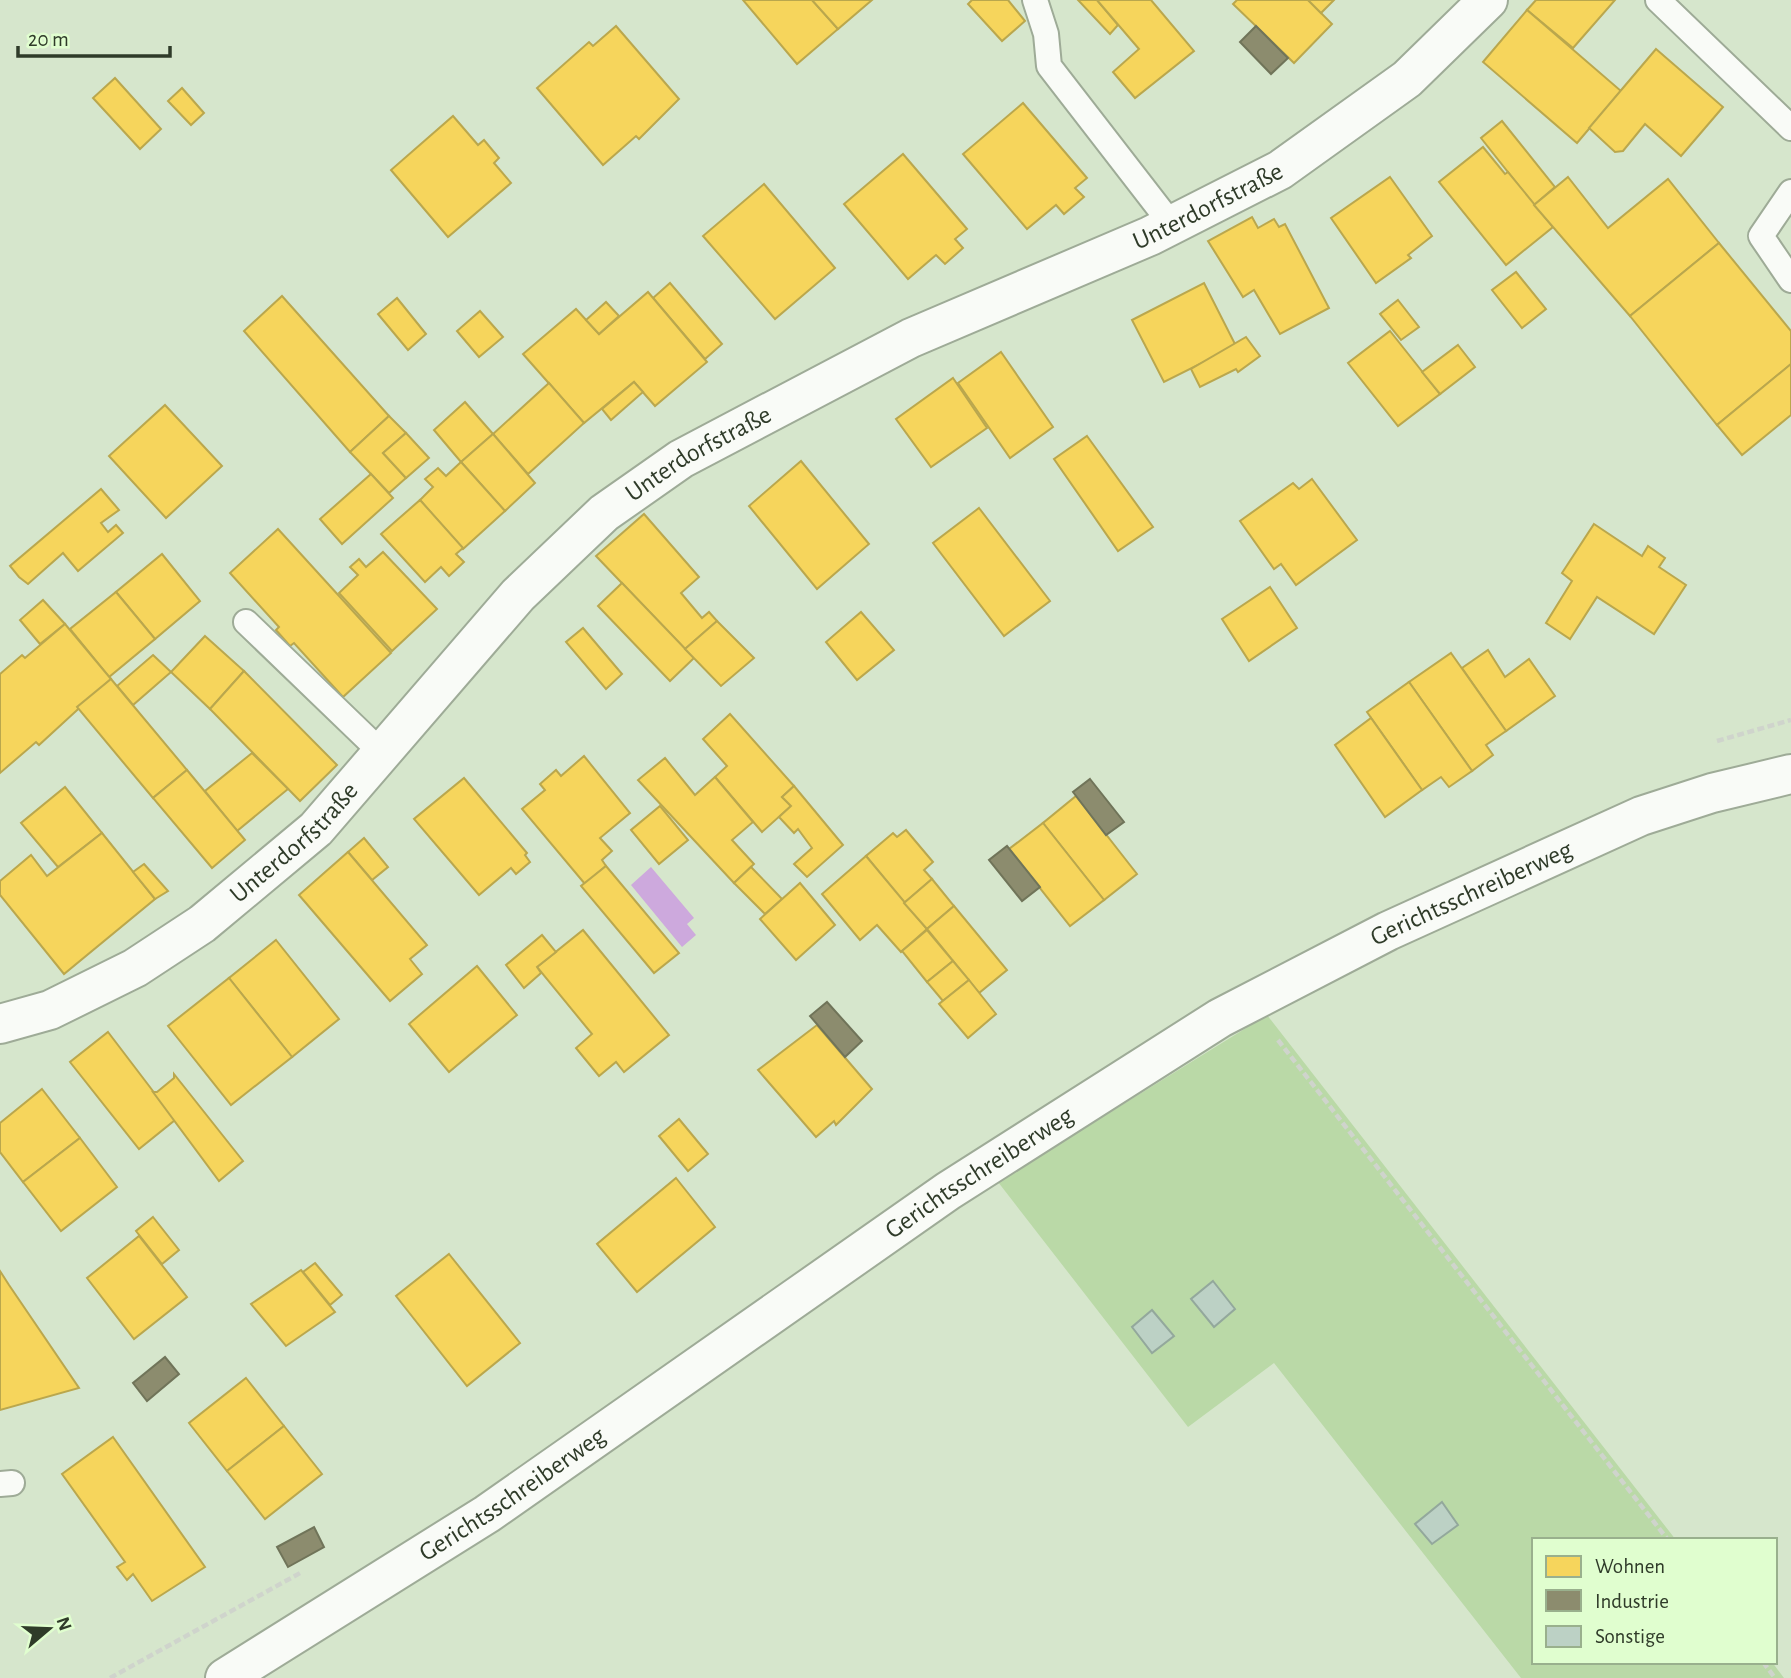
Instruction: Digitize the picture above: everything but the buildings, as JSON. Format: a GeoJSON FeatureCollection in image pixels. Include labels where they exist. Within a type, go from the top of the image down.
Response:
{"type":"FeatureCollection","features":[{"type":"Feature","properties":{"kind":"street","name":"Unterdorfstraße"},"geometry":{"type":"LineString","coordinates":[[0,1024],[50,1010],[135,968],[202,924],[316,829],[518,595],[604,513],[681,458],[911,338],[1172,225],[1280,170],[1407,79],[1488,0]]}},
{"type":"Feature","properties":{"kind":"street","name":"Gerichtsschreiberweg"},"geometry":{"type":"LineString","coordinates":[[225,1678],[487,1514],[1036,1133],[1249,1003],[1388,931],[1641,817],[1712,793],[1791,774]]}},
{"type":"Feature","properties":{"kind":"lane"},"geometry":{"type":"LineString","coordinates":[[1035,0],[1046,34],[1049,66],[1172,225]]}},
{"type":"Feature","properties":{"kind":"lane"},"geometry":{"type":"LineString","coordinates":[[1658,0],[1791,128]]}},
{"type":"Feature","properties":{"kind":"lane"},"geometry":{"type":"LineString","coordinates":[[1791,192],[1761,236],[1791,280]]}},
{"type":"Feature","properties":{"kind":"lane"},"geometry":{"type":"LineString","coordinates":[[246,622],[382,753]]}},
{"type":"Feature","properties":{"kind":"path"},"geometry":{"type":"LineString","coordinates":[[1249,1003],[1666,1538]]}},
{"type":"Feature","properties":{"kind":"green space"},"geometry":{"type":"Polygon","coordinates":[[[1267,1015],[1674,1538],[1532,1538],[1532,1664],[1774,1664],[1784,1678],[1521,1678],[1274,1363],[1188,1427],[998,1182],[1267,1015]]]}},
{"type":"Feature","properties":{"kind":"shaded area"},"geometry":{"type":"Polygon","coordinates":[[[651,867],[694,918],[687,924],[696,935],[682,947],[631,885],[651,867]]]}}]}
